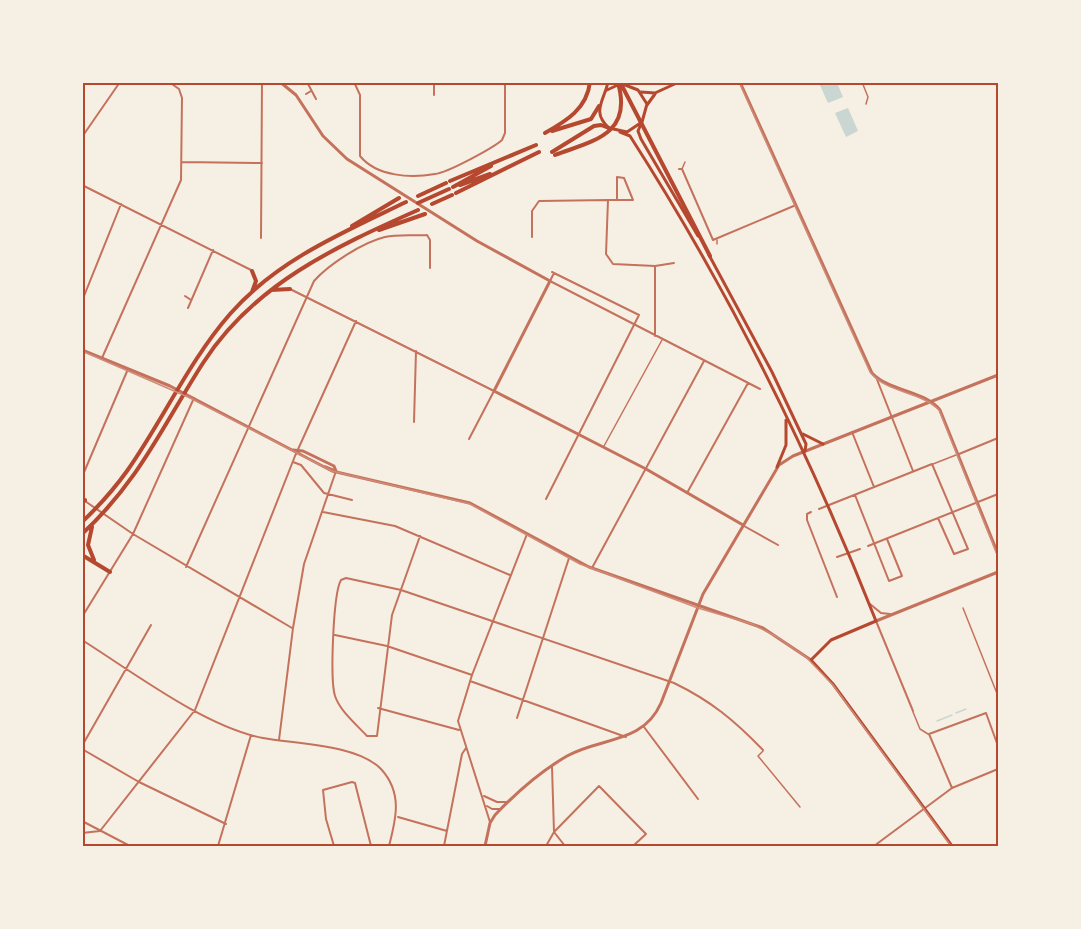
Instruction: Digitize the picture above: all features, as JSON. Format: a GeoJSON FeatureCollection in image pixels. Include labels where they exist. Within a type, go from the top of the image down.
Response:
{"type":"FeatureCollection","features":[{"type":"Feature","properties":{"kind":"highway"},"geometry":{"type":"LineString","coordinates":[[590,82],[585,100],[578,111],[544,134],[588,120],[596,114],[599,106]]}},
{"type":"Feature","properties":{"kind":"highway"},"geometry":{"type":"LineString","coordinates":[[620,83],[710,256]]}},
{"type":"Feature","properties":{"kind":"highway"},"geometry":{"type":"LineString","coordinates":[[609,128],[596,125],[553,154],[598,140],[612,129],[620,114],[620,83]]}},
{"type":"Feature","properties":{"kind":"highway"},"geometry":{"type":"LineString","coordinates":[[418,196],[536,145]]}},
{"type":"Feature","properties":{"kind":"highway"},"geometry":{"type":"LineString","coordinates":[[432,204],[539,152]]}},
{"type":"Feature","properties":{"kind":"highway"},"geometry":{"type":"LineString","coordinates":[[451,188],[496,162]]}},
{"type":"Feature","properties":{"kind":"highway"},"geometry":{"type":"LineString","coordinates":[[418,203],[501,170]]}},
{"type":"Feature","properties":{"kind":"highway"},"geometry":{"type":"LineString","coordinates":[[82,522],[129,469],[206,344],[231,313],[279,270],[400,195]]}},
{"type":"Feature","properties":{"kind":"highway"},"geometry":{"type":"LineString","coordinates":[[336,236],[406,202]]}},
{"type":"Feature","properties":{"kind":"highway"},"geometry":{"type":"LineString","coordinates":[[82,534],[107,510],[136,475],[220,339],[267,291],[314,259],[418,210]]}},
{"type":"Feature","properties":{"kind":"highway"},"geometry":{"type":"LineString","coordinates":[[364,234],[425,214]]}},
{"type":"Feature","properties":{"kind":"highway"},"geometry":{"type":"LineString","coordinates":[[251,293],[256,281],[252,271]]}},
{"type":"Feature","properties":{"kind":"highway"},"geometry":{"type":"LineString","coordinates":[[267,291],[290,289]]}},
{"type":"Feature","properties":{"kind":"highway"},"geometry":{"type":"LineString","coordinates":[[93,524],[88,545],[94,560]]}},
{"type":"Feature","properties":{"kind":"highway"},"geometry":{"type":"LineString","coordinates":[[82,555],[94,560],[110,572]]}},
{"type":"Feature","properties":{"kind":"main road"},"geometry":{"type":"LineString","coordinates":[[608,82],[599,106],[601,118],[609,128],[630,136],[723,296],[804,451],[876,621],[831,640],[812,660],[833,684],[952,846]]}},
{"type":"Feature","properties":{"kind":"main road"},"geometry":{"type":"LineString","coordinates":[[604,93],[620,83],[647,94],[655,93],[679,82]]}},
{"type":"Feature","properties":{"kind":"main road"},"geometry":{"type":"LineString","coordinates":[[638,90],[647,107]]}},
{"type":"Feature","properties":{"kind":"main road"},"geometry":{"type":"LineString","coordinates":[[655,93],[638,131],[640,139],[710,256],[772,372],[806,444],[804,451]]}},
{"type":"Feature","properties":{"kind":"main road"},"geometry":{"type":"LineString","coordinates":[[620,132],[629,131],[641,124]]}},
{"type":"Feature","properties":{"kind":"main road"},"geometry":{"type":"LineString","coordinates":[[777,468],[787,438],[785,415]]}},
{"type":"Feature","properties":{"kind":"main road"},"geometry":{"type":"LineString","coordinates":[[800,432],[823,444]]}},
{"type":"Feature","properties":{"kind":"street"},"geometry":{"type":"LineString","coordinates":[[82,137],[120,82]]}},
{"type":"Feature","properties":{"kind":"street"},"geometry":{"type":"LineString","coordinates":[[102,358],[181,180],[182,98],[179,89],[169,82]]}},
{"type":"Feature","properties":{"kind":"street"},"geometry":{"type":"LineString","coordinates":[[261,238],[262,82]]}},
{"type":"Feature","properties":{"kind":"street"},"geometry":{"type":"LineString","coordinates":[[280,82],[296,95],[337,150],[400,195],[418,203],[550,281],[760,389]]}},
{"type":"Feature","properties":{"kind":"street"},"geometry":{"type":"LineString","coordinates":[[307,82],[316,99]]}},
{"type":"Feature","properties":{"kind":"street"},"geometry":{"type":"LineString","coordinates":[[354,82],[360,95],[360,156],[367,163],[389,174],[413,175],[439,174],[502,140],[505,133],[505,82]]}},
{"type":"Feature","properties":{"kind":"street"},"geometry":{"type":"LineString","coordinates":[[434,82],[434,95]]}},
{"type":"Feature","properties":{"kind":"street"},"geometry":{"type":"LineString","coordinates":[[740,82],[876,376],[913,472]]}},
{"type":"Feature","properties":{"kind":"street"},"geometry":{"type":"LineString","coordinates":[[862,82],[868,97],[866,104]]}},
{"type":"Feature","properties":{"kind":"street"},"geometry":{"type":"LineString","coordinates":[[996,82],[999,90]]}},
{"type":"Feature","properties":{"kind":"street"},"geometry":{"type":"LineString","coordinates":[[306,94],[312,91]]}},
{"type":"Feature","properties":{"kind":"street"},"geometry":{"type":"LineString","coordinates":[[182,162],[262,163]]}},
{"type":"Feature","properties":{"kind":"street"},"geometry":{"type":"LineString","coordinates":[[685,162],[680,169],[713,240],[717,242],[796,205]]}},
{"type":"Feature","properties":{"kind":"street"},"geometry":{"type":"LineString","coordinates":[[532,237],[532,211],[539,201],[633,200],[624,178],[617,177],[617,200]]}},
{"type":"Feature","properties":{"kind":"street"},"geometry":{"type":"LineString","coordinates":[[82,185],[252,271]]}},
{"type":"Feature","properties":{"kind":"street"},"geometry":{"type":"LineString","coordinates":[[608,200],[608,259],[618,266],[655,266],[674,263]]}},
{"type":"Feature","properties":{"kind":"street"},"geometry":{"type":"LineString","coordinates":[[82,301],[121,204]]}},
{"type":"Feature","properties":{"kind":"street"},"geometry":{"type":"LineString","coordinates":[[186,567],[314,281],[327,268],[375,241],[389,236],[428,236],[430,268]]}},
{"type":"Feature","properties":{"kind":"street"},"geometry":{"type":"LineString","coordinates":[[188,308],[213,250]]}},
{"type":"Feature","properties":{"kind":"street"},"geometry":{"type":"LineString","coordinates":[[655,266],[655,336]]}},
{"type":"Feature","properties":{"kind":"street"},"geometry":{"type":"LineString","coordinates":[[469,439],[553,272],[639,315],[546,499]]}},
{"type":"Feature","properties":{"kind":"street"},"geometry":{"type":"LineString","coordinates":[[290,289],[646,469],[778,545]]}},
{"type":"Feature","properties":{"kind":"street"},"geometry":{"type":"LineString","coordinates":[[184,296],[191,300]]}},
{"type":"Feature","properties":{"kind":"street"},"geometry":{"type":"LineString","coordinates":[[82,833],[100,831],[195,710],[293,462],[295,451],[356,321]]}},
{"type":"Feature","properties":{"kind":"street"},"geometry":{"type":"LineString","coordinates":[[603,447],[662,339]]}},
{"type":"Feature","properties":{"kind":"street"},"geometry":{"type":"LineString","coordinates":[[82,350],[194,398],[336,470],[470,503],[569,558],[698,607],[763,628],[812,660]]}},
{"type":"Feature","properties":{"kind":"street"},"geometry":{"type":"LineString","coordinates":[[414,422],[416,351]]}},
{"type":"Feature","properties":{"kind":"street"},"geometry":{"type":"LineString","coordinates":[[592,568],[704,361]]}},
{"type":"Feature","properties":{"kind":"street"},"geometry":{"type":"LineString","coordinates":[[82,477],[128,368]]}},
{"type":"Feature","properties":{"kind":"street"},"geometry":{"type":"LineString","coordinates":[[485,846],[490,823],[501,809],[552,767],[578,751],[626,737],[644,727],[658,710],[698,607],[777,468],[804,451],[999,375]]}},
{"type":"Feature","properties":{"kind":"street"},"geometry":{"type":"LineString","coordinates":[[876,376],[930,402],[942,413],[999,554]]}},
{"type":"Feature","properties":{"kind":"street"},"geometry":{"type":"LineString","coordinates":[[687,493],[748,383]]}},
{"type":"Feature","properties":{"kind":"street"},"geometry":{"type":"LineString","coordinates":[[82,617],[132,534],[194,398]]}},
{"type":"Feature","properties":{"kind":"street"},"geometry":{"type":"LineString","coordinates":[[852,432],[874,487]]}},
{"type":"Feature","properties":{"kind":"street"},"geometry":{"type":"LineString","coordinates":[[819,509],[999,438]]}},
{"type":"Feature","properties":{"kind":"street"},"geometry":{"type":"LineString","coordinates":[[293,462],[301,465],[309,478],[329,496],[352,500]]}},
{"type":"Feature","properties":{"kind":"street"},"geometry":{"type":"LineString","coordinates":[[932,464],[968,549],[954,554],[939,518]]}},
{"type":"Feature","properties":{"kind":"street"},"geometry":{"type":"LineString","coordinates":[[279,740],[293,628],[304,564],[336,470]]}},
{"type":"Feature","properties":{"kind":"street"},"geometry":{"type":"LineString","coordinates":[[868,546],[999,494]]}},
{"type":"Feature","properties":{"kind":"street"},"geometry":{"type":"LineString","coordinates":[[855,495],[889,581],[902,576],[887,539]]}},
{"type":"Feature","properties":{"kind":"street"},"geometry":{"type":"LineString","coordinates":[[83,501],[186,567],[293,628]]}},
{"type":"Feature","properties":{"kind":"street"},"geometry":{"type":"LineString","coordinates":[[323,512],[396,526],[510,575]]}},
{"type":"Feature","properties":{"kind":"street"},"geometry":{"type":"LineString","coordinates":[[811,512],[807,514],[807,520],[837,597]]}},
{"type":"Feature","properties":{"kind":"street"},"geometry":{"type":"LineString","coordinates":[[490,823],[483,794],[460,730],[459,717],[472,675],[527,534]]}},
{"type":"Feature","properties":{"kind":"street"},"geometry":{"type":"LineString","coordinates":[[420,536],[401,590],[392,615],[378,708],[377,736],[372,738],[367,736],[342,708],[335,696],[337,589],[341,580],[346,578],[401,590],[670,681],[699,694],[730,716],[763,750],[758,756],[800,807]]}},
{"type":"Feature","properties":{"kind":"street"},"geometry":{"type":"LineString","coordinates":[[837,557],[860,549]]}},
{"type":"Feature","properties":{"kind":"street"},"geometry":{"type":"LineString","coordinates":[[517,718],[569,558]]}},
{"type":"Feature","properties":{"kind":"street"},"geometry":{"type":"LineString","coordinates":[[824,563],[829,560]]}},
{"type":"Feature","properties":{"kind":"street"},"geometry":{"type":"LineString","coordinates":[[952,788],[929,734],[920,729],[876,621],[999,572]]}},
{"type":"Feature","properties":{"kind":"street"},"geometry":{"type":"LineString","coordinates":[[869,604],[880,613],[893,614]]}},
{"type":"Feature","properties":{"kind":"street"},"geometry":{"type":"LineString","coordinates":[[963,608],[999,696]]}},
{"type":"Feature","properties":{"kind":"street"},"geometry":{"type":"LineString","coordinates":[[152,625],[82,748],[139,782],[226,824]]}},
{"type":"Feature","properties":{"kind":"street"},"geometry":{"type":"LineString","coordinates":[[335,635],[387,646],[472,675]]}},
{"type":"Feature","properties":{"kind":"street"},"geometry":{"type":"LineString","coordinates":[[82,640],[195,710],[251,735],[320,745],[352,754],[379,767],[397,798],[397,816],[389,846]]}},
{"type":"Feature","properties":{"kind":"street"},"geometry":{"type":"LineString","coordinates":[[470,681],[626,737]]}},
{"type":"Feature","properties":{"kind":"street"},"geometry":{"type":"LineString","coordinates":[[378,708],[460,730]]}},
{"type":"Feature","properties":{"kind":"street"},"geometry":{"type":"LineString","coordinates":[[929,734],[986,713],[999,746]]}},
{"type":"Feature","properties":{"kind":"street"},"geometry":{"type":"LineString","coordinates":[[644,727],[698,799]]}},
{"type":"Feature","properties":{"kind":"street"},"geometry":{"type":"LineString","coordinates":[[218,846],[251,735]]}},
{"type":"Feature","properties":{"kind":"street"},"geometry":{"type":"LineString","coordinates":[[444,846],[462,754],[466,748]]}},
{"type":"Feature","properties":{"kind":"street"},"geometry":{"type":"LineString","coordinates":[[552,767],[554,831],[565,846]]}},
{"type":"Feature","properties":{"kind":"street"},"geometry":{"type":"LineString","coordinates":[[874,846],[952,788],[999,769]]}},
{"type":"Feature","properties":{"kind":"street"},"geometry":{"type":"LineString","coordinates":[[334,846],[326,819],[323,790],[355,783],[371,846]]}},
{"type":"Feature","properties":{"kind":"street"},"geometry":{"type":"LineString","coordinates":[[546,846],[554,831],[599,786],[646,834],[633,846]]}},
{"type":"Feature","properties":{"kind":"street"},"geometry":{"type":"LineString","coordinates":[[483,794],[491,801],[510,801]]}},
{"type":"Feature","properties":{"kind":"street"},"geometry":{"type":"LineString","coordinates":[[485,804],[492,809],[501,809]]}},
{"type":"Feature","properties":{"kind":"street"},"geometry":{"type":"LineString","coordinates":[[397,816],[447,831]]}},
{"type":"Feature","properties":{"kind":"street"},"geometry":{"type":"LineString","coordinates":[[82,827],[84,822],[130,846]]}},
{"type":"Feature","properties":{"kind":"street"},"geometry":{"type":"LineString","coordinates":[[817,846],[827,846]]}},
{"type":"Feature","properties":{"kind":"shaded area"},"geometry":{"type":"Polygon","coordinates":[[[819,83],[837,83],[843,97],[828,103],[819,83]]]}},
{"type":"Feature","properties":{"kind":"shaded area"},"geometry":{"type":"Polygon","coordinates":[[[848,108],[858,131],[846,137],[835,113],[848,108]]]}},
{"type":"Feature","properties":{"kind":"waterway"},"geometry":{"type":"LineString","coordinates":[[956,713],[966,709]]}},
{"type":"Feature","properties":{"kind":"waterway"},"geometry":{"type":"LineString","coordinates":[[937,721],[952,715]]}},
{"type":"Feature","properties":{"kind":"tram line"},"geometry":{"type":"LineString","coordinates":[[739,82],[870,372],[885,384],[922,399],[939,410],[998,557]]}},
{"type":"Feature","properties":{"kind":"tram line"},"geometry":{"type":"LineString","coordinates":[[82,351],[188,397],[332,471],[470,504],[580,564],[698,608],[752,624],[777,637],[806,657],[833,685],[951,846]]}}]}
